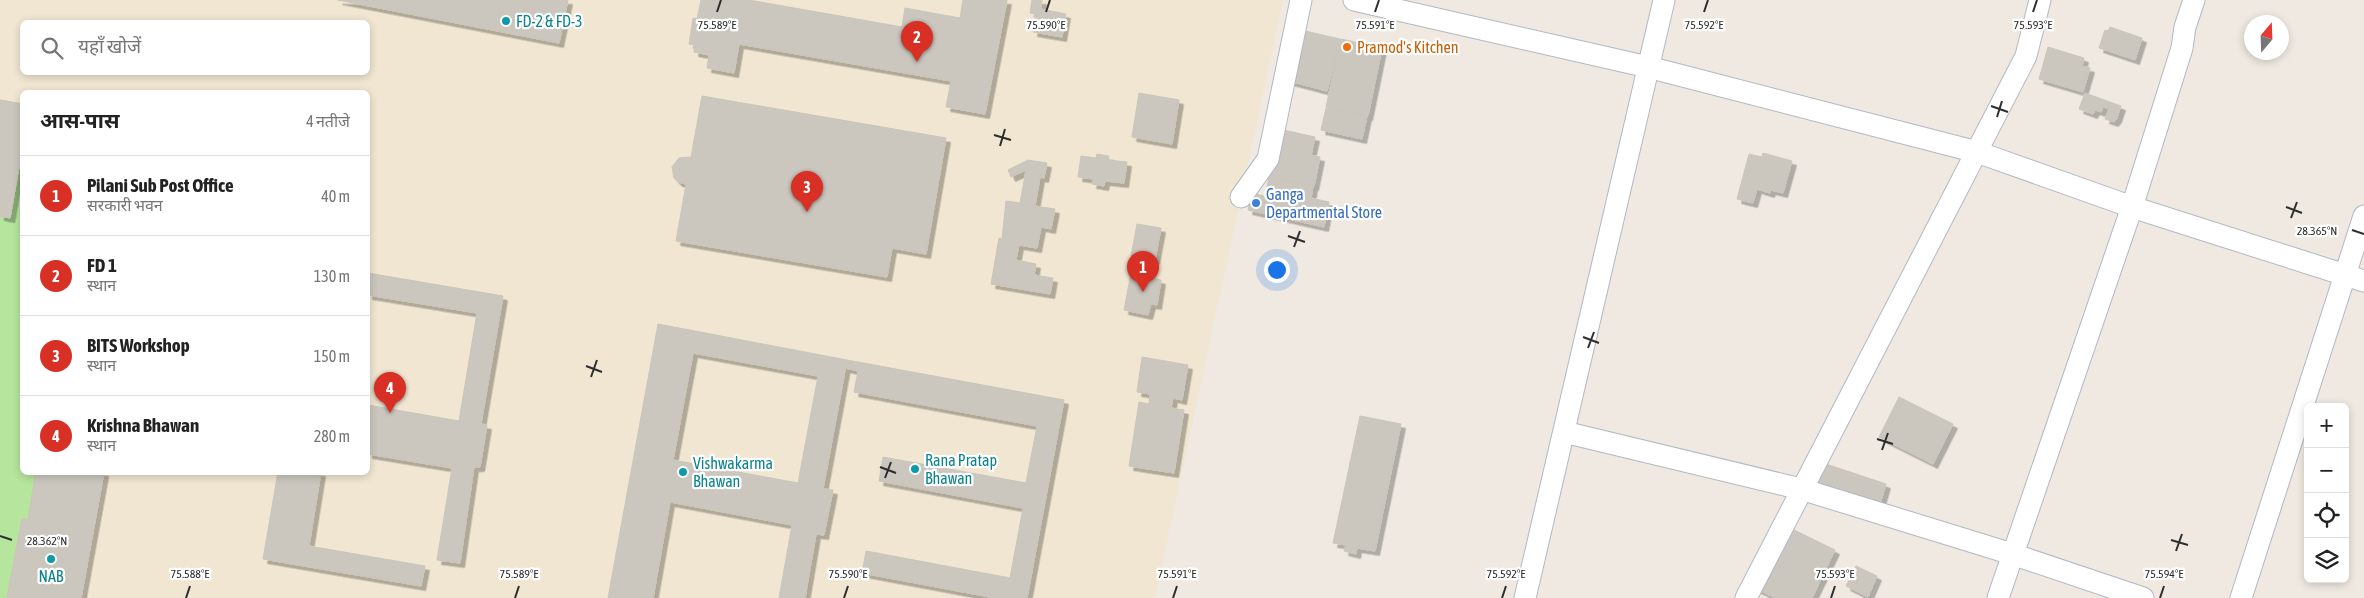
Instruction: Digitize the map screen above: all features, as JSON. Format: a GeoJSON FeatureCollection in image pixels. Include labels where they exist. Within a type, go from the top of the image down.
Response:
{"type":"FeatureCollection","features":[{"type":"Feature","properties":{"kind":"street"},"geometry":{"type":"LineString","coordinates":[[1241,197],[1268,159],[1302,0]]}},
{"type":"Feature","properties":{"kind":"street"},"geometry":{"type":"LineString","coordinates":[[1354,0],[1648,67],[1977,152],[2132,207],[2355,278]]}},
{"type":"Feature","properties":{"kind":"street"},"geometry":{"type":"LineString","coordinates":[[1525,598],[1664,0]]}},
{"type":"Feature","properties":{"kind":"street"},"geometry":{"type":"LineString","coordinates":[[1746,598],[2026,56],[2040,0]]}},
{"type":"Feature","properties":{"kind":"street"},"geometry":{"type":"LineString","coordinates":[[1998,598],[2132,207],[2182,48],[2185,27],[2194,0]]}},
{"type":"Feature","properties":{"kind":"street"},"geometry":{"type":"LineString","coordinates":[[2241,598],[2355,278],[2364,216]]}},
{"type":"Feature","properties":{"kind":"street"},"geometry":{"type":"LineString","coordinates":[[1564,432],[1802,489],[2012,554],[2143,598]]}},
{"type":"Feature","properties":{"kind":"shaded area"},"geometry":{"type":"Polygon","coordinates":[[[0,0],[1283,0],[1155,598],[0,598],[0,0]]]}},
{"type":"Feature","properties":{"kind":"green space"},"geometry":{"type":"Polygon","coordinates":[[[20,161],[20,475],[36,475],[28,520],[22,519],[7,598],[0,598],[0,216],[10,218],[20,161]]]}},
{"type":"Feature","properties":{"kind":"building","name":"FD-2 & FD-3"},"geometry":{"type":"Polygon","coordinates":[[[338,0],[568,0],[559,43],[338,0]]]}},
{"type":"Feature","properties":{"kind":"building"},"geometry":{"type":"Polygon","coordinates":[[[701,0],[749,0],[902,27],[905,8],[960,18],[963,0],[1007,0],[985,114],[946,107],[951,81],[739,44],[734,73],[707,68],[709,55],[694,52],[695,45],[689,44],[693,18],[697,19],[701,0]]]}},
{"type":"Feature","properties":{"kind":"building"},"geometry":{"type":"Polygon","coordinates":[[[1032,0],[1042,0],[1041,9],[1066,14],[1062,37],[1033,32],[1036,14],[1030,13],[1032,0]]]}},
{"type":"Feature","properties":{"kind":"building"},"geometry":{"type":"Polygon","coordinates":[[[2110,27],[2142,38],[2135,60],[2099,48],[2105,30],[2108,31],[2110,27]]]}},
{"type":"Feature","properties":{"kind":"building"},"geometry":{"type":"Polygon","coordinates":[[[1301,30],[1340,39],[1327,91],[1289,81],[1301,30]]]}},
{"type":"Feature","properties":{"kind":"building"},"geometry":{"type":"Polygon","coordinates":[[[1341,39],[1382,48],[1368,116],[1326,107],[1341,39]]]}},
{"type":"Feature","properties":{"kind":"building"},"geometry":{"type":"Polygon","coordinates":[[[2048,47],[2084,58],[2082,66],[2090,68],[2083,92],[2039,79],[2048,47]]]}},
{"type":"Feature","properties":{"kind":"building"},"geometry":{"type":"Polygon","coordinates":[[[1139,93],[1179,100],[1172,144],[1132,137],[1139,93]]]}},
{"type":"Feature","properties":{"kind":"building"},"geometry":{"type":"Polygon","coordinates":[[[2085,93],[2121,106],[2114,122],[2105,119],[2109,109],[2103,107],[2101,112],[2095,110],[2093,114],[2079,109],[2085,93]]]}},
{"type":"Feature","properties":{"kind":"building"},"geometry":{"type":"Polygon","coordinates":[[[702,96],[946,138],[926,254],[892,248],[887,277],[676,241],[686,184],[678,182],[674,178],[672,167],[679,158],[691,157],[702,96]]]}},
{"type":"Feature","properties":{"kind":"building"},"geometry":{"type":"Polygon","coordinates":[[[0,100],[20,104],[20,161],[10,218],[0,216],[0,100]]]}},
{"type":"Feature","properties":{"kind":"building"},"geometry":{"type":"Polygon","coordinates":[[[0,100],[20,104],[20,161],[10,218],[0,216],[0,100]]]}},
{"type":"Feature","properties":{"kind":"building"},"geometry":{"type":"Polygon","coordinates":[[[1326,108],[1367,116],[1362,139],[1321,130],[1326,108]]]}},
{"type":"Feature","properties":{"kind":"building"},"geometry":{"type":"Polygon","coordinates":[[[1279,129],[1315,137],[1311,155],[1320,157],[1314,186],[1269,176],[1279,129]]]}},
{"type":"Feature","properties":{"kind":"building"},"geometry":{"type":"Polygon","coordinates":[[[1763,153],[1792,161],[1783,193],[1771,190],[1770,193],[1757,189],[1753,203],[1737,199],[1749,154],[1762,157],[1763,153]]]}},
{"type":"Feature","properties":{"kind":"building"},"geometry":{"type":"Polygon","coordinates":[[[1097,154],[1109,156],[1108,160],[1127,162],[1124,183],[1105,181],[1104,186],[1092,184],[1093,179],[1078,177],[1081,156],[1096,158],[1097,154]]]}},
{"type":"Feature","properties":{"kind":"building"},"geometry":{"type":"Polygon","coordinates":[[[1028,160],[1047,163],[1044,178],[1040,177],[1035,206],[1055,209],[1051,229],[1041,227],[1037,248],[1019,245],[1016,260],[1036,264],[1034,275],[1053,278],[1050,294],[991,284],[999,238],[1002,239],[1006,201],[1020,203],[1026,170],[1011,177],[1008,170],[1028,160]]]}},
{"type":"Feature","properties":{"kind":"building"},"geometry":{"type":"Polygon","coordinates":[[[1269,177],[1313,186],[1311,198],[1329,202],[1324,227],[1262,213],[1269,177]]]}},
{"type":"Feature","properties":{"kind":"building","name":"Ganga Departmental Store"},"geometry":{"type":"Polygon","coordinates":[[[1252,193],[1264,196],[1261,213],[1248,210],[1252,193]]]}},
{"type":"Feature","properties":{"kind":"building"},"geometry":{"type":"Polygon","coordinates":[[[1137,224],[1161,228],[1155,260],[1131,256],[1137,224]]]}},
{"type":"Feature","properties":{"kind":"building"},"geometry":{"type":"Polygon","coordinates":[[[370,273],[503,296],[481,424],[487,425],[480,467],[474,467],[460,563],[437,560],[452,468],[370,454],[370,405],[459,421],[477,313],[370,295],[370,273]]]}},
{"type":"Feature","properties":{"kind":"building"},"geometry":{"type":"Polygon","coordinates":[[[1131,273],[1161,280],[1157,305],[1151,304],[1148,315],[1124,310],[1131,273]]]}},
{"type":"Feature","properties":{"kind":"building","name":"Vishwakarma Bhawan"},"geometry":{"type":"Polygon","coordinates":[[[658,324],[847,360],[823,489],[833,490],[824,535],[816,534],[805,598],[779,598],[792,525],[670,502],[653,598],[608,598],[658,324]],[[693,353],[673,460],[798,483],[818,376],[693,353]]]}},
{"type":"Feature","properties":{"kind":"building"},"geometry":{"type":"Polygon","coordinates":[[[1142,357],[1188,365],[1182,400],[1173,398],[1171,408],[1184,410],[1174,473],[1129,466],[1139,402],[1149,404],[1150,394],[1137,392],[1142,357]]]}},
{"type":"Feature","properties":{"kind":"building","name":"Rana Pratap Bhawan"},"geometry":{"type":"Polygon","coordinates":[[[847,360],[1064,400],[1027,598],[995,598],[862,573],[866,551],[1010,578],[1023,508],[879,481],[883,457],[1026,483],[1037,426],[854,392],[858,371],[845,368],[847,360]]]}},
{"type":"Feature","properties":{"kind":"building"},"geometry":{"type":"Polygon","coordinates":[[[1899,397],[1953,424],[1933,464],[1879,437],[1899,397]]]}},
{"type":"Feature","properties":{"kind":"building"},"geometry":{"type":"Polygon","coordinates":[[[1360,416],[1401,424],[1375,551],[1357,548],[1356,554],[1344,551],[1346,545],[1333,543],[1360,416]]]}},
{"type":"Feature","properties":{"kind":"building"},"geometry":{"type":"Polygon","coordinates":[[[1823,463],[1886,484],[1880,504],[1817,483],[1823,463]]]}},
{"type":"Feature","properties":{"kind":"building","name":"NAB"},"geometry":{"type":"Polygon","coordinates":[[[36,475],[103,475],[81,598],[7,598],[22,519],[28,520],[36,475]]]}},
{"type":"Feature","properties":{"kind":"building","name":"NAB"},"geometry":{"type":"Polygon","coordinates":[[[36,475],[103,475],[81,598],[7,598],[22,519],[28,520],[36,475]]]}},
{"type":"Feature","properties":{"kind":"building"},"geometry":{"type":"Polygon","coordinates":[[[277,475],[321,475],[309,546],[425,566],[421,586],[263,559],[277,475]]]}},
{"type":"Feature","properties":{"kind":"building"},"geometry":{"type":"Polygon","coordinates":[[[1786,526],[1835,550],[1812,598],[1775,598],[1755,588],[1786,526]]]}},
{"type":"Feature","properties":{"kind":"building"},"geometry":{"type":"Polygon","coordinates":[[[1856,566],[1877,576],[1868,597],[1846,586],[1856,566]]]}},
{"type":"Feature","properties":{"kind":"place","name":"FD-2 & FD-3"},"geometry":{"type":"Point","coordinates":[506,21]}},
{"type":"Feature","properties":{"kind":"place","name":"Pramod's Kitchen"},"geometry":{"type":"Point","coordinates":[1347,47]}},
{"type":"Feature","properties":{"kind":"place","name":"FD 1"},"geometry":{"type":"Point","coordinates":[917,62]}},
{"type":"Feature","properties":{"kind":"place","name":"Ganga Departmental Store"},"geometry":{"type":"Point","coordinates":[1256,203]}},
{"type":"Feature","properties":{"kind":"place","name":"BITS Workshop"},"geometry":{"type":"Point","coordinates":[807,212]}},
{"type":"Feature","properties":{"kind":"place","name":"Pilani Sub Post Office"},"geometry":{"type":"Point","coordinates":[1143,292]}},
{"type":"Feature","properties":{"kind":"place","name":"Krishna Bhawan"},"geometry":{"type":"Point","coordinates":[390,413]}},
{"type":"Feature","properties":{"kind":"place","name":"Rana Pratap Bhawan"},"geometry":{"type":"Point","coordinates":[915,469]}},
{"type":"Feature","properties":{"kind":"place","name":"Vishwakarma Bhawan"},"geometry":{"type":"Point","coordinates":[683,472]}},
{"type":"Feature","properties":{"kind":"place","name":"NAB"},"geometry":{"type":"Point","coordinates":[51,559]}}]}
